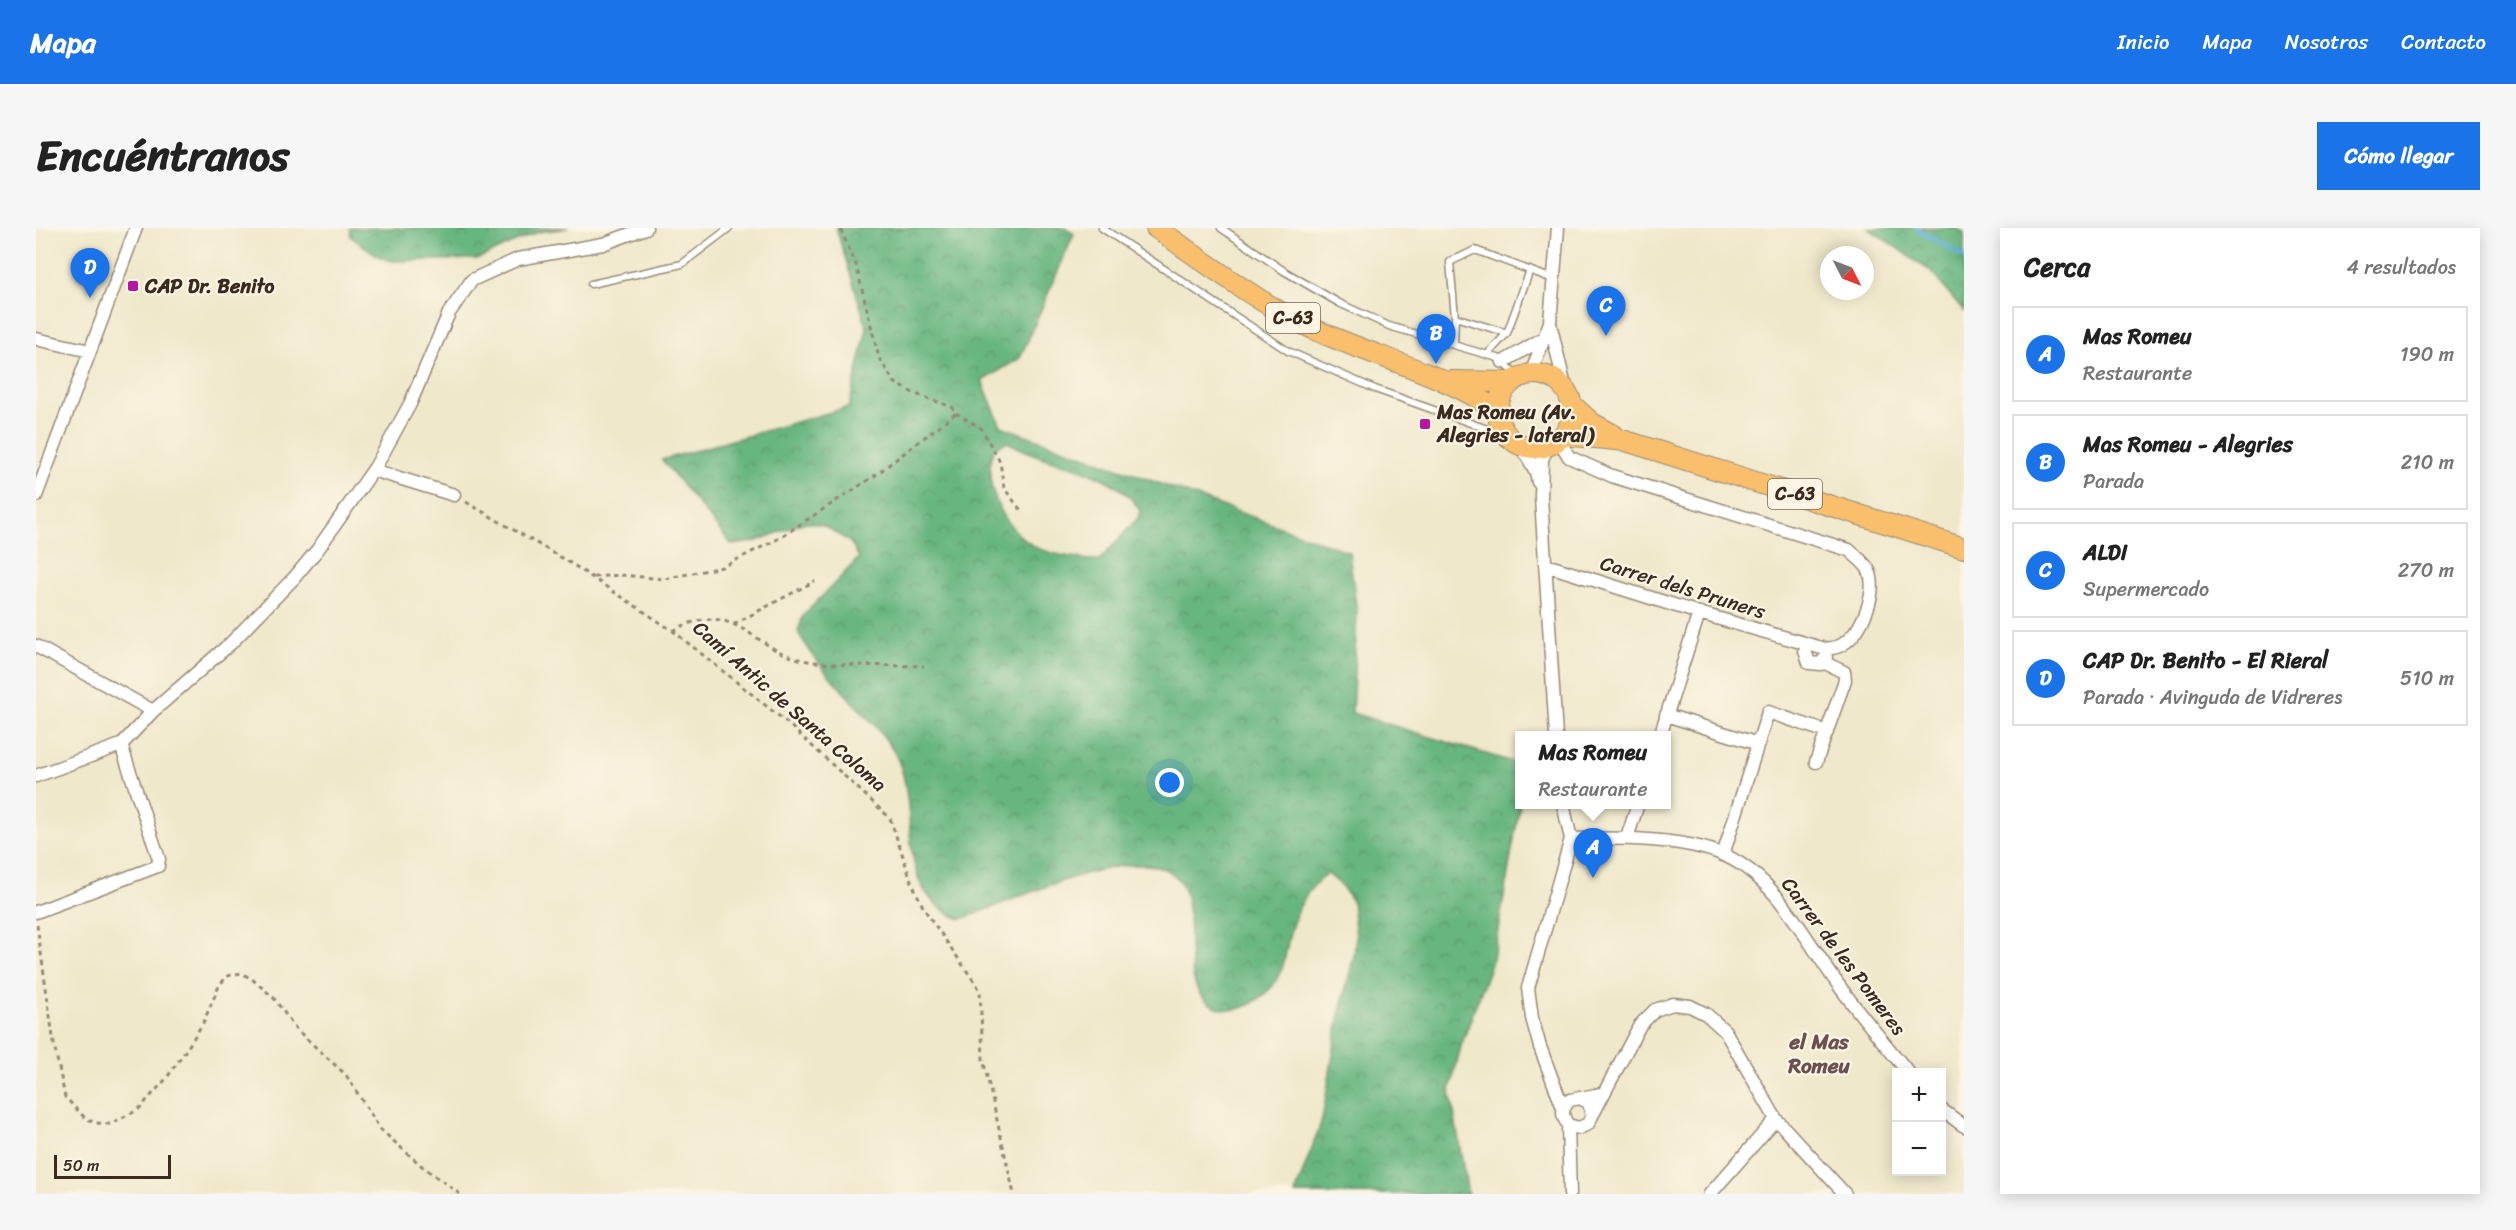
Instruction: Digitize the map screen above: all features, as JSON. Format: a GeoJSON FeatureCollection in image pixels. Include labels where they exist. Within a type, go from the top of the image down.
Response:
{"type":"FeatureCollection","features":[{"type":"Feature","properties":{"kind":"main road","name":"C-63"},"geometry":{"type":"LineString","coordinates":[[1156,228],[1294,319],[1445,381],[1477,396],[1498,411]]}},
{"type":"Feature","properties":{"kind":"main road","name":"C-63"},"geometry":{"type":"LineString","coordinates":[[1445,381],[1548,375],[1592,423],[1626,441],[1964,548]]}},
{"type":"Feature","properties":{"kind":"main road"},"geometry":{"type":"LineString","coordinates":[[1514,441],[1499,421],[1498,411],[1500,399],[1521,378]]}},
{"type":"Feature","properties":{"kind":"main road"},"geometry":{"type":"LineString","coordinates":[[1557,440],[1571,423],[1568,396]]}},
{"type":"Feature","properties":{"kind":"main road","name":"C-63"},"geometry":{"type":"LineString","coordinates":[[1514,441],[1538,448],[1557,440],[1626,441]]}},
{"type":"Feature","properties":{"kind":"street"},"geometry":{"type":"LineString","coordinates":[[36,496],[136,228]]}},
{"type":"Feature","properties":{"kind":"street"},"geometry":{"type":"LineString","coordinates":[[36,776],[121,745],[153,711],[231,644],[294,578],[318,549],[373,470],[410,405],[449,314],[472,279],[518,259],[603,244],[646,228]]}},
{"type":"Feature","properties":{"kind":"street"},"geometry":{"type":"LineString","coordinates":[[1521,378],[1544,338],[1550,322],[1558,228]]}},
{"type":"Feature","properties":{"kind":"street"},"geometry":{"type":"LineString","coordinates":[[1550,322],[1568,396]]}},
{"type":"Feature","properties":{"kind":"street"},"geometry":{"type":"LineString","coordinates":[[1503,362],[1544,338]]}},
{"type":"Feature","properties":{"kind":"street"},"geometry":{"type":"LineString","coordinates":[[36,339],[90,351]]}},
{"type":"Feature","properties":{"kind":"street"},"geometry":{"type":"LineString","coordinates":[[1556,731],[1541,498],[1542,459],[1557,440],[1569,457],[1612,476],[1849,550],[1869,570],[1872,587],[1866,612],[1844,644],[1825,649],[1808,646],[1805,658],[1809,663],[1815,665],[1823,662],[1840,668],[1845,676],[1816,762]]}},
{"type":"Feature","properties":{"kind":"street"},"geometry":{"type":"LineString","coordinates":[[1514,441],[1536,472],[1541,498]]}},
{"type":"Feature","properties":{"kind":"street"},"geometry":{"type":"LineString","coordinates":[[373,470],[454,495]]}},
{"type":"Feature","properties":{"kind":"street","name":"Carrer dels Pruners"},"geometry":{"type":"LineString","coordinates":[[1546,565],[1808,646]]}},
{"type":"Feature","properties":{"kind":"street"},"geometry":{"type":"LineString","coordinates":[[1661,731],[1699,613]]}},
{"type":"Feature","properties":{"kind":"street"},"geometry":{"type":"LineString","coordinates":[[36,646],[153,711]]}},
{"type":"Feature","properties":{"kind":"street"},"geometry":{"type":"LineString","coordinates":[[1823,662],[1827,653],[1825,649]]}},
{"type":"Feature","properties":{"kind":"street"},"geometry":{"type":"LineString","coordinates":[[1723,855],[1768,712],[1827,732]]}},
{"type":"Feature","properties":{"kind":"street"},"geometry":{"type":"LineString","coordinates":[[1666,715],[1758,744]]}},
{"type":"Feature","properties":{"kind":"street"},"geometry":{"type":"LineString","coordinates":[[36,912],[158,866],[159,859],[121,745]]}},
{"type":"Feature","properties":{"kind":"street"},"geometry":{"type":"LineString","coordinates":[[1564,809],[1570,838],[1528,988],[1532,1018],[1540,1047],[1557,1087],[1571,1102],[1589,1103],[1592,1116]]}},
{"type":"Feature","properties":{"kind":"street"},"geometry":{"type":"LineString","coordinates":[[1627,838],[1636,809]]}},
{"type":"Feature","properties":{"kind":"street","name":"Carrer de les Pomeres"},"geometry":{"type":"LineString","coordinates":[[1570,838],[1627,838],[1695,847],[1723,855],[1768,885],[1840,988],[1905,1068]]}},
{"type":"Feature","properties":{"kind":"street"},"geometry":{"type":"LineString","coordinates":[[1574,1127],[1588,1124],[1601,1094],[1640,1025],[1655,1011],[1673,1004],[1690,1006],[1706,1014],[1725,1031],[1776,1119],[1845,1194]]}},
{"type":"Feature","properties":{"kind":"street"},"geometry":{"type":"LineString","coordinates":[[1574,1127],[1562,1116],[1571,1102],[1601,1094]]}},
{"type":"Feature","properties":{"kind":"street"},"geometry":{"type":"LineString","coordinates":[[1946,1113],[1964,1125]]}},
{"type":"Feature","properties":{"kind":"street"},"geometry":{"type":"LineString","coordinates":[[1710,1194],[1776,1119]]}},
{"type":"Feature","properties":{"kind":"street"},"geometry":{"type":"LineString","coordinates":[[1570,1194],[1568,1153],[1574,1127]]}},
{"type":"Feature","properties":{"kind":"lane"},"geometry":{"type":"LineString","coordinates":[[591,284],[682,264],[729,228]]}},
{"type":"Feature","properties":{"kind":"lane"},"geometry":{"type":"LineString","coordinates":[[1102,228],[1288,351],[1375,389],[1514,441]]}},
{"type":"Feature","properties":{"kind":"lane"},"geometry":{"type":"LineString","coordinates":[[1221,228],[1284,271],[1339,303],[1389,326],[1487,355],[1503,362],[1521,378]]}},
{"type":"Feature","properties":{"kind":"lane"},"geometry":{"type":"LineString","coordinates":[[1454,344],[1455,317],[1450,262],[1475,250],[1553,279]]}},
{"type":"Feature","properties":{"kind":"lane"},"geometry":{"type":"LineString","coordinates":[[1487,355],[1507,333],[1530,270]]}},
{"type":"Feature","properties":{"kind":"lane"},"geometry":{"type":"LineString","coordinates":[[1455,317],[1507,333]]}},
{"type":"Feature","properties":{"kind":"path"},"geometry":{"type":"LineString","coordinates":[[840,228],[856,266],[879,358],[894,382],[913,393],[952,407],[956,413],[981,428],[1000,462],[1004,488],[1023,513]]}},
{"type":"Feature","properties":{"kind":"path"},"geometry":{"type":"LineString","coordinates":[[592,577],[621,575],[664,579],[722,567],[776,540],[873,477],[956,413]]}},
{"type":"Feature","properties":{"kind":"path","name":"Camí Antic de Santa Coloma"},"geometry":{"type":"LineString","coordinates":[[454,495],[592,577],[673,631],[785,722],[890,818],[912,883],[924,909],[980,990],[983,1059],[1014,1194]]}},
{"type":"Feature","properties":{"kind":"path"},"geometry":{"type":"LineString","coordinates":[[734,624],[815,581]]}},
{"type":"Feature","properties":{"kind":"path"},"geometry":{"type":"LineString","coordinates":[[673,631],[686,623],[722,619],[787,657],[924,666]]}},
{"type":"Feature","properties":{"kind":"path"},"geometry":{"type":"LineString","coordinates":[[36,920],[54,1044],[65,1097],[84,1118],[96,1123],[110,1124],[138,1110],[166,1079],[188,1047],[203,1023],[219,986],[227,976],[241,973],[273,997],[296,1029],[346,1075],[380,1128],[423,1167],[460,1194]]}},
{"type":"Feature","properties":{"kind":"green space"},"geometry":{"type":"Polygon","coordinates":[[[350,228],[569,228],[538,232],[477,259],[392,261],[380,257],[351,237],[350,228]]]}},
{"type":"Feature","properties":{"kind":"green space"},"geometry":{"type":"Polygon","coordinates":[[[836,228],[1066,228],[1074,234],[1020,358],[982,381],[1001,426],[1349,552],[1357,613],[1352,713],[1515,763],[1515,809],[1519,809],[1493,958],[1461,1046],[1450,1090],[1468,1194],[1295,1194],[1322,1120],[1341,1007],[1354,956],[1356,936],[1352,901],[1341,885],[1327,873],[1314,885],[1299,907],[1282,968],[1275,983],[1251,1004],[1231,1010],[1220,1008],[1204,999],[1196,985],[1192,967],[1188,905],[1183,888],[1173,874],[1154,866],[1129,865],[1100,870],[1068,879],[961,919],[940,908],[926,893],[913,856],[906,791],[898,760],[881,733],[823,668],[798,632],[803,616],[859,558],[851,543],[823,525],[805,522],[754,542],[732,545],[662,460],[849,407],[867,328],[836,228]],[[1007,442],[995,447],[990,473],[992,488],[1003,515],[1021,537],[1038,548],[1065,556],[1100,560],[1138,518],[1140,511],[1132,499],[1109,482],[1096,475],[1007,442]]]}},
{"type":"Feature","properties":{"kind":"green space"},"geometry":{"type":"Polygon","coordinates":[[[1868,228],[1955,228],[1964,232],[1964,311],[1930,271],[1868,228]]]}},
{"type":"Feature","properties":{"kind":"waterway"},"geometry":{"type":"LineString","coordinates":[[1916,228],[1964,257]]}},
{"type":"Feature","properties":{"kind":"place","name":"CAP Dr. Benito"},"geometry":{"type":"Point","coordinates":[133,286]}},
{"type":"Feature","properties":{"kind":"place","name":"CAP Dr. Benito - El Rieral"},"geometry":{"type":"Point","coordinates":[90,298]}},
{"type":"Feature","properties":{"kind":"place","name":"ALDI"},"geometry":{"type":"Point","coordinates":[1606,336]}},
{"type":"Feature","properties":{"kind":"place","name":"Mas Romeu - Alegries"},"geometry":{"type":"Point","coordinates":[1436,364]}},
{"type":"Feature","properties":{"kind":"place","name":"Mas Romeu (Av. Alegries - lateral)"},"geometry":{"type":"Point","coordinates":[1425,424]}},
{"type":"Feature","properties":{"kind":"place","name":"Mas Romeu"},"geometry":{"type":"Point","coordinates":[1593,878]}},
{"type":"Feature","properties":{"kind":"district","name":"el Mas Romeu"},"geometry":{"type":"Point","coordinates":[1819,1054]}}]}
